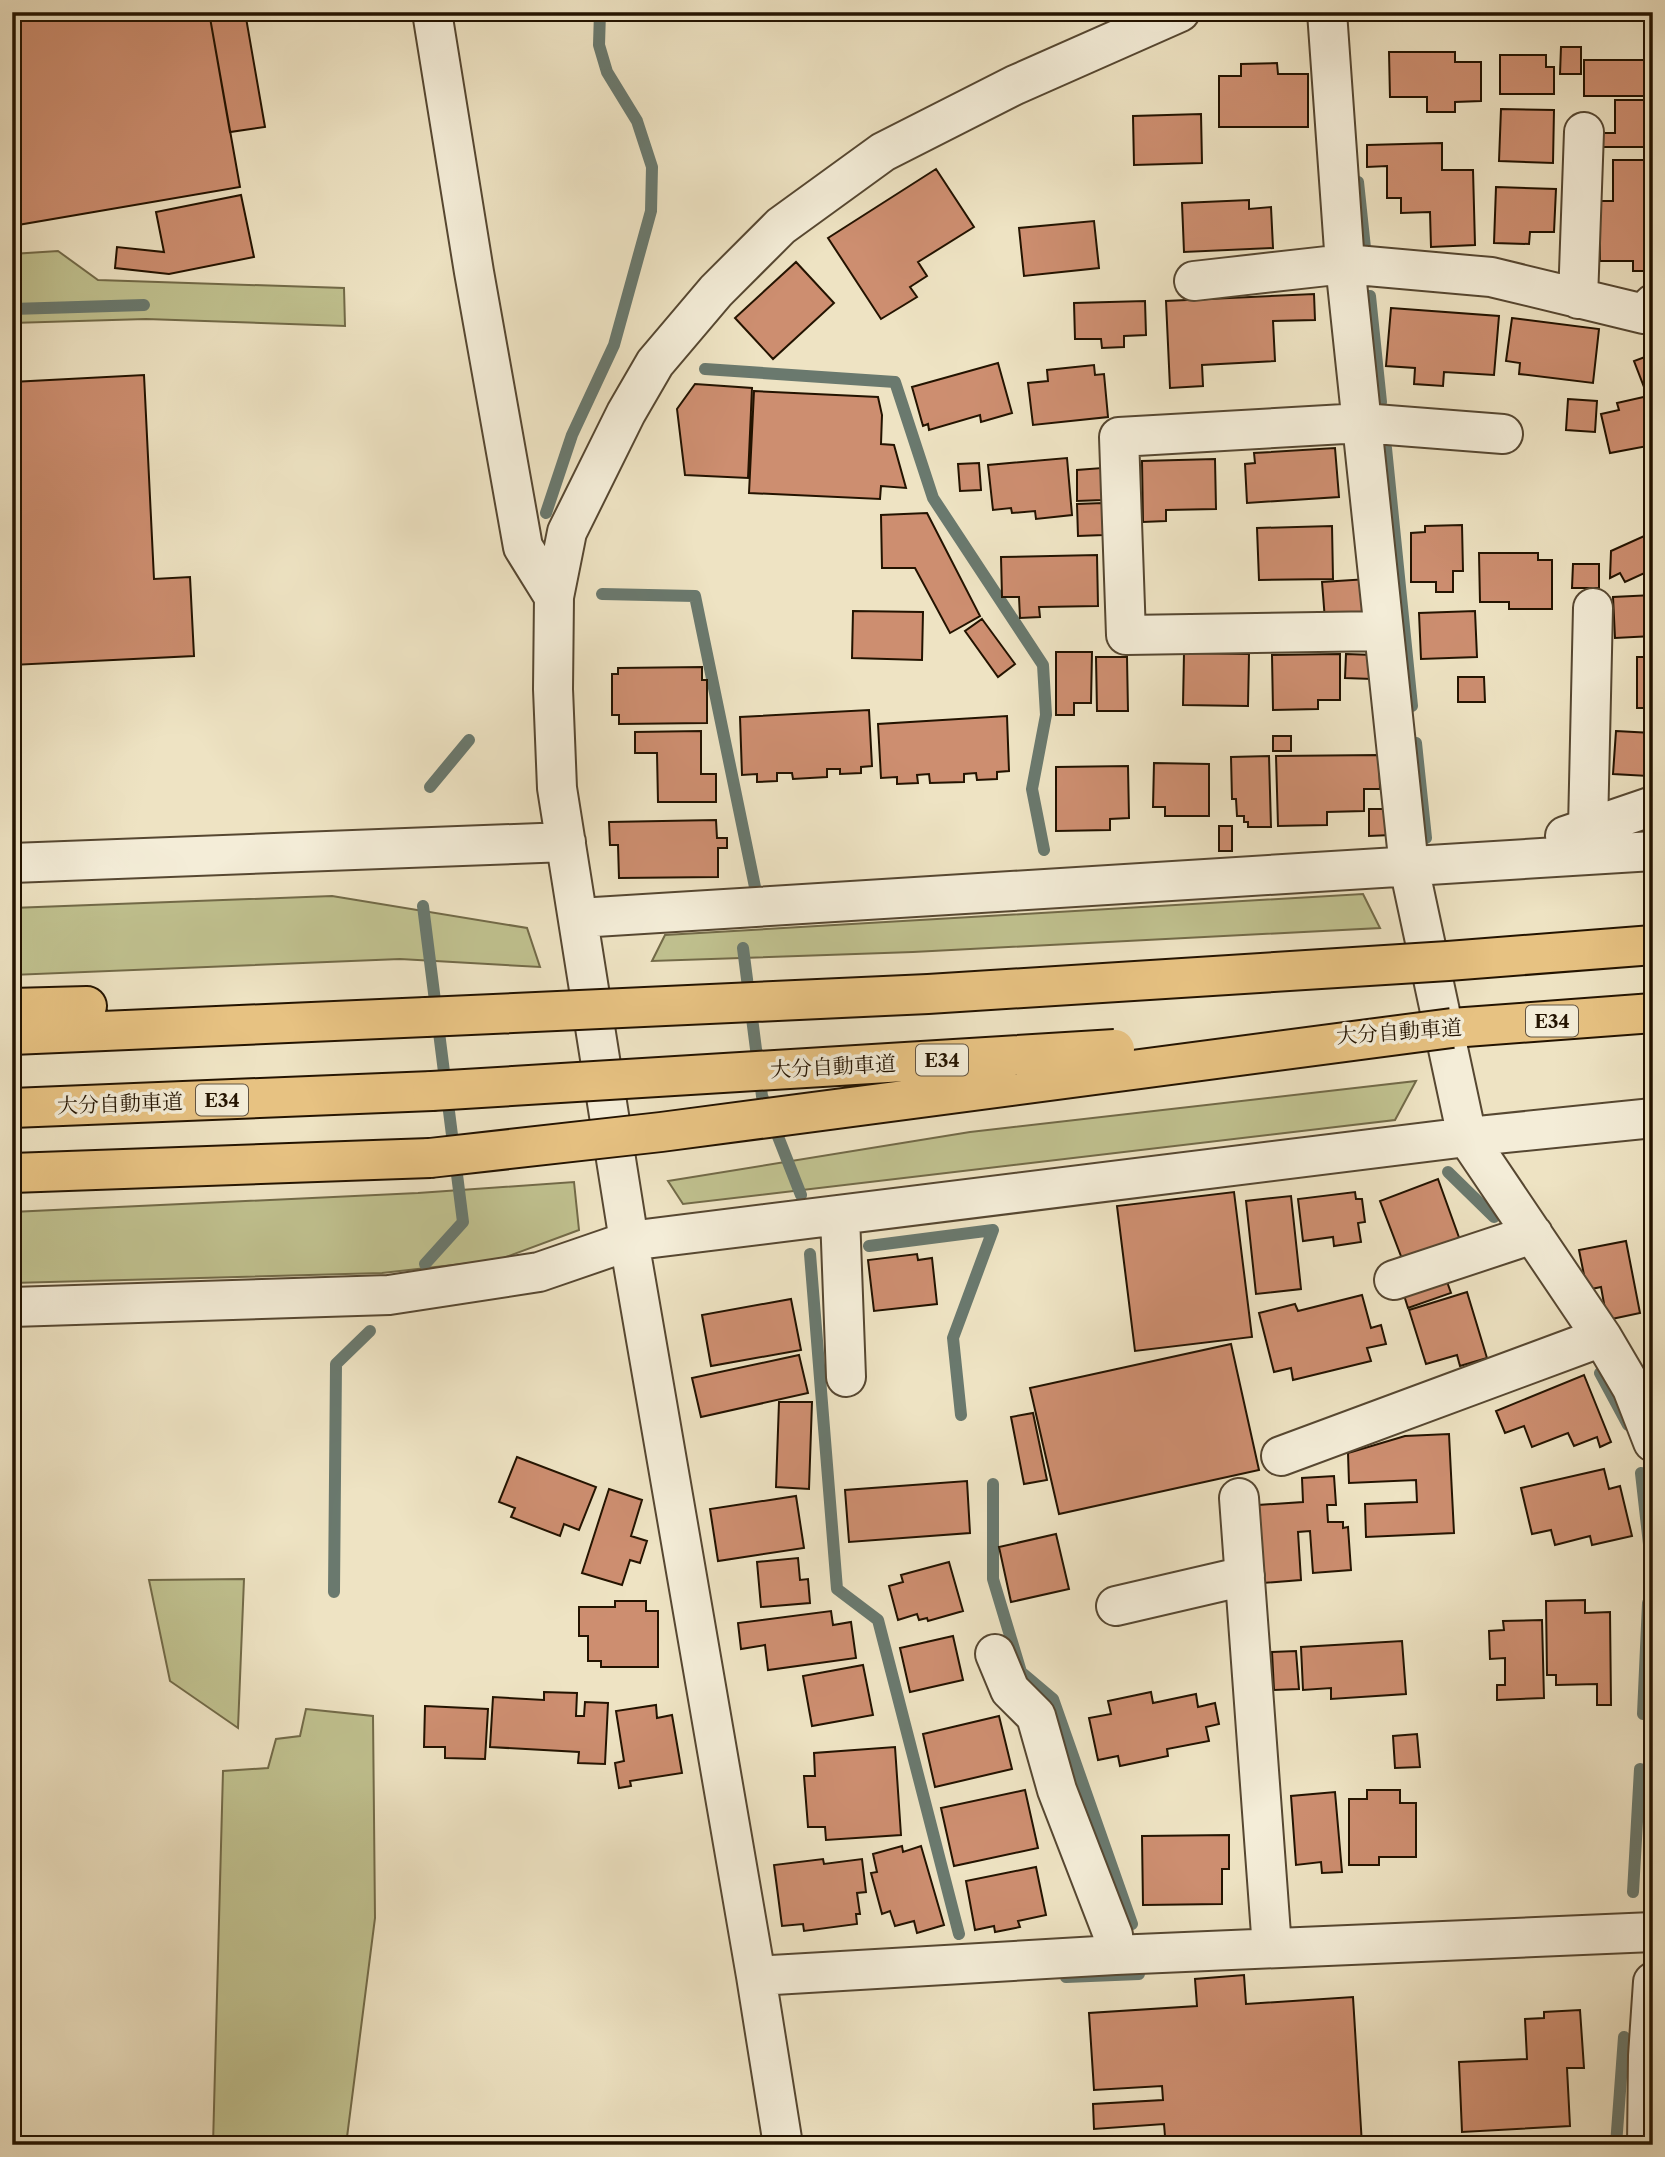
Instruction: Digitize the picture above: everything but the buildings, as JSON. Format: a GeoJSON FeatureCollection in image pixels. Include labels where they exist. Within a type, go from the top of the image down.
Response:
{"type":"FeatureCollection","features":[{"type":"Feature","properties":{"kind":"highway"},"geometry":{"type":"LineString","coordinates":[[12,1008],[687,1005],[928,994],[1407,964],[1653,945]]}},
{"type":"Feature","properties":{"kind":"highway"},"geometry":{"type":"LineString","coordinates":[[12,1035],[425,1007]]}},
{"type":"Feature","properties":{"kind":"highway","name":"大分自動車道"},"geometry":{"type":"LineString","coordinates":[[12,1108],[432,1091],[1452,1028],[1653,1013]]}},
{"type":"Feature","properties":{"kind":"highway"},"geometry":{"type":"LineString","coordinates":[[12,1173],[430,1158],[675,1130],[1452,1028]]}},
{"type":"Feature","properties":{"kind":"street"},"geometry":{"type":"LineString","coordinates":[[432,12],[474,272],[523,547],[554,597]]}},
{"type":"Feature","properties":{"kind":"street"},"geometry":{"type":"LineString","coordinates":[[783,2145],[629,1241],[566,842],[557,776],[553,689],[554,597],[567,532],[626,413],[655,363],[716,291],[781,226],[883,152],[1015,85],[1180,12]]}},
{"type":"Feature","properties":{"kind":"street"},"geometry":{"type":"LineString","coordinates":[[1327,12],[1345,264],[1409,867],[1467,1137],[1602,1337],[1632,1388],[1653,1442]]}},
{"type":"Feature","properties":{"kind":"street"},"geometry":{"type":"LineString","coordinates":[[1578,299],[1584,132]]}},
{"type":"Feature","properties":{"kind":"street"},"geometry":{"type":"LineString","coordinates":[[1194,281],[1345,264],[1491,277],[1644,314],[1653,304]]}},
{"type":"Feature","properties":{"kind":"street"},"geometry":{"type":"LineString","coordinates":[[1384,631],[1126,635],[1119,437],[1362,422],[1503,434]]}},
{"type":"Feature","properties":{"kind":"street"},"geometry":{"type":"LineString","coordinates":[[1588,828],[1593,608]]}},
{"type":"Feature","properties":{"kind":"street"},"geometry":{"type":"LineString","coordinates":[[1486,862],[1653,806]]}},
{"type":"Feature","properties":{"kind":"street"},"geometry":{"type":"LineString","coordinates":[[12,863],[566,842]]}},
{"type":"Feature","properties":{"kind":"street"},"geometry":{"type":"LineString","coordinates":[[579,918],[1653,851]]}},
{"type":"Feature","properties":{"kind":"street"},"geometry":{"type":"LineString","coordinates":[[12,1307],[389,1295],[539,1272],[629,1241],[1467,1137],[1653,1118]]}},
{"type":"Feature","properties":{"kind":"street"},"geometry":{"type":"LineString","coordinates":[[840,1215],[846,1377]]}},
{"type":"Feature","properties":{"kind":"street"},"geometry":{"type":"LineString","coordinates":[[1394,1280],[1533,1234]]}},
{"type":"Feature","properties":{"kind":"street"},"geometry":{"type":"LineString","coordinates":[[1281,1456],[1602,1337]]}},
{"type":"Feature","properties":{"kind":"street"},"geometry":{"type":"LineString","coordinates":[[1239,1498],[1272,1948]]}},
{"type":"Feature","properties":{"kind":"street"},"geometry":{"type":"LineString","coordinates":[[1116,1606],[1245,1576]]}},
{"type":"Feature","properties":{"kind":"street"},"geometry":{"type":"LineString","coordinates":[[995,1654],[1010,1690],[1036,1716],[1057,1790],[1113,1936],[1115,1955]]}},
{"type":"Feature","properties":{"kind":"street"},"geometry":{"type":"LineString","coordinates":[[756,1976],[1115,1955],[1653,1932]]}},
{"type":"Feature","properties":{"kind":"street"},"geometry":{"type":"LineString","coordinates":[[1647,2145],[1648,2056],[1653,1982]]}},
{"type":"Feature","properties":{"kind":"green space"},"geometry":{"type":"Polygon","coordinates":[[[58,251],[98,280],[344,288],[345,326],[146,319],[12,323],[12,254],[58,251]]]}},
{"type":"Feature","properties":{"kind":"green space"},"geometry":{"type":"Polygon","coordinates":[[[1363,894],[1380,928],[913,952],[652,961],[665,935],[1363,894]]]}},
{"type":"Feature","properties":{"kind":"green space"},"geometry":{"type":"Polygon","coordinates":[[[332,896],[527,928],[540,967],[400,959],[12,975],[12,908],[332,896]]]}},
{"type":"Feature","properties":{"kind":"green space"},"geometry":{"type":"Polygon","coordinates":[[[1416,1081],[1395,1120],[683,1204],[668,1181],[970,1132],[1416,1081]]]}},
{"type":"Feature","properties":{"kind":"green space"},"geometry":{"type":"Polygon","coordinates":[[[574,1182],[579,1230],[498,1260],[382,1273],[12,1283],[12,1212],[418,1193],[574,1182]]]}},
{"type":"Feature","properties":{"kind":"green space"},"geometry":{"type":"Polygon","coordinates":[[[244,1579],[238,1728],[170,1681],[149,1580],[244,1579]]]}},
{"type":"Feature","properties":{"kind":"green space"},"geometry":{"type":"Polygon","coordinates":[[[306,1709],[373,1716],[375,1918],[346,2145],[213,2145],[223,1771],[268,1768],[276,1739],[300,1736],[306,1709]]]}},
{"type":"Feature","properties":{"kind":"waterway"},"geometry":{"type":"LineString","coordinates":[[546,513],[572,435],[614,345],[651,211],[652,167],[637,121],[607,72],[599,45],[600,12]]}},
{"type":"Feature","properties":{"kind":"waterway"},"geometry":{"type":"LineString","coordinates":[[1358,182],[1365,248]]}},
{"type":"Feature","properties":{"kind":"waterway"},"geometry":{"type":"LineString","coordinates":[[1370,296],[1381,402]]}},
{"type":"Feature","properties":{"kind":"waterway"},"geometry":{"type":"LineString","coordinates":[[12,309],[144,305]]}},
{"type":"Feature","properties":{"kind":"waterway"},"geometry":{"type":"LineString","coordinates":[[705,369],[895,382],[933,498],[1043,665],[1046,715],[1032,789],[1044,850]]}},
{"type":"Feature","properties":{"kind":"waterway"},"geometry":{"type":"LineString","coordinates":[[1386,448],[1412,706]]}},
{"type":"Feature","properties":{"kind":"waterway"},"geometry":{"type":"LineString","coordinates":[[602,594],[695,596],[755,887]]}},
{"type":"Feature","properties":{"kind":"waterway"},"geometry":{"type":"LineString","coordinates":[[430,787],[469,740]]}},
{"type":"Feature","properties":{"kind":"waterway"},"geometry":{"type":"LineString","coordinates":[[1416,743],[1426,838]]}},
{"type":"Feature","properties":{"kind":"waterway"},"geometry":{"type":"LineString","coordinates":[[423,906],[463,1222],[425,1264]]}},
{"type":"Feature","properties":{"kind":"waterway"},"geometry":{"type":"LineString","coordinates":[[743,948],[762,1096],[801,1195]]}},
{"type":"Feature","properties":{"kind":"waterway"},"geometry":{"type":"LineString","coordinates":[[1448,1172],[1494,1217]]}},
{"type":"Feature","properties":{"kind":"waterway"},"geometry":{"type":"LineString","coordinates":[[869,1246],[993,1230],[953,1338],[961,1415]]}},
{"type":"Feature","properties":{"kind":"waterway"},"geometry":{"type":"LineString","coordinates":[[810,1254],[837,1589],[878,1620],[959,1934]]}},
{"type":"Feature","properties":{"kind":"waterway"},"geometry":{"type":"LineString","coordinates":[[334,1592],[336,1364],[370,1331]]}},
{"type":"Feature","properties":{"kind":"waterway"},"geometry":{"type":"LineString","coordinates":[[1600,1373],[1628,1425]]}},
{"type":"Feature","properties":{"kind":"waterway"},"geometry":{"type":"LineString","coordinates":[[1641,1473],[1650,1553]]}},
{"type":"Feature","properties":{"kind":"waterway"},"geometry":{"type":"LineString","coordinates":[[993,1484],[993,1579],[1021,1672],[1053,1699],[1132,1924]]}},
{"type":"Feature","properties":{"kind":"waterway"},"geometry":{"type":"LineString","coordinates":[[1643,1714],[1648,1603]]}},
{"type":"Feature","properties":{"kind":"waterway"},"geometry":{"type":"LineString","coordinates":[[1633,1892],[1640,1769]]}},
{"type":"Feature","properties":{"kind":"waterway"},"geometry":{"type":"LineString","coordinates":[[1066,1977],[1139,1974]]}},
{"type":"Feature","properties":{"kind":"waterway"},"geometry":{"type":"LineString","coordinates":[[1616,2145],[1624,2037]]}}]}
